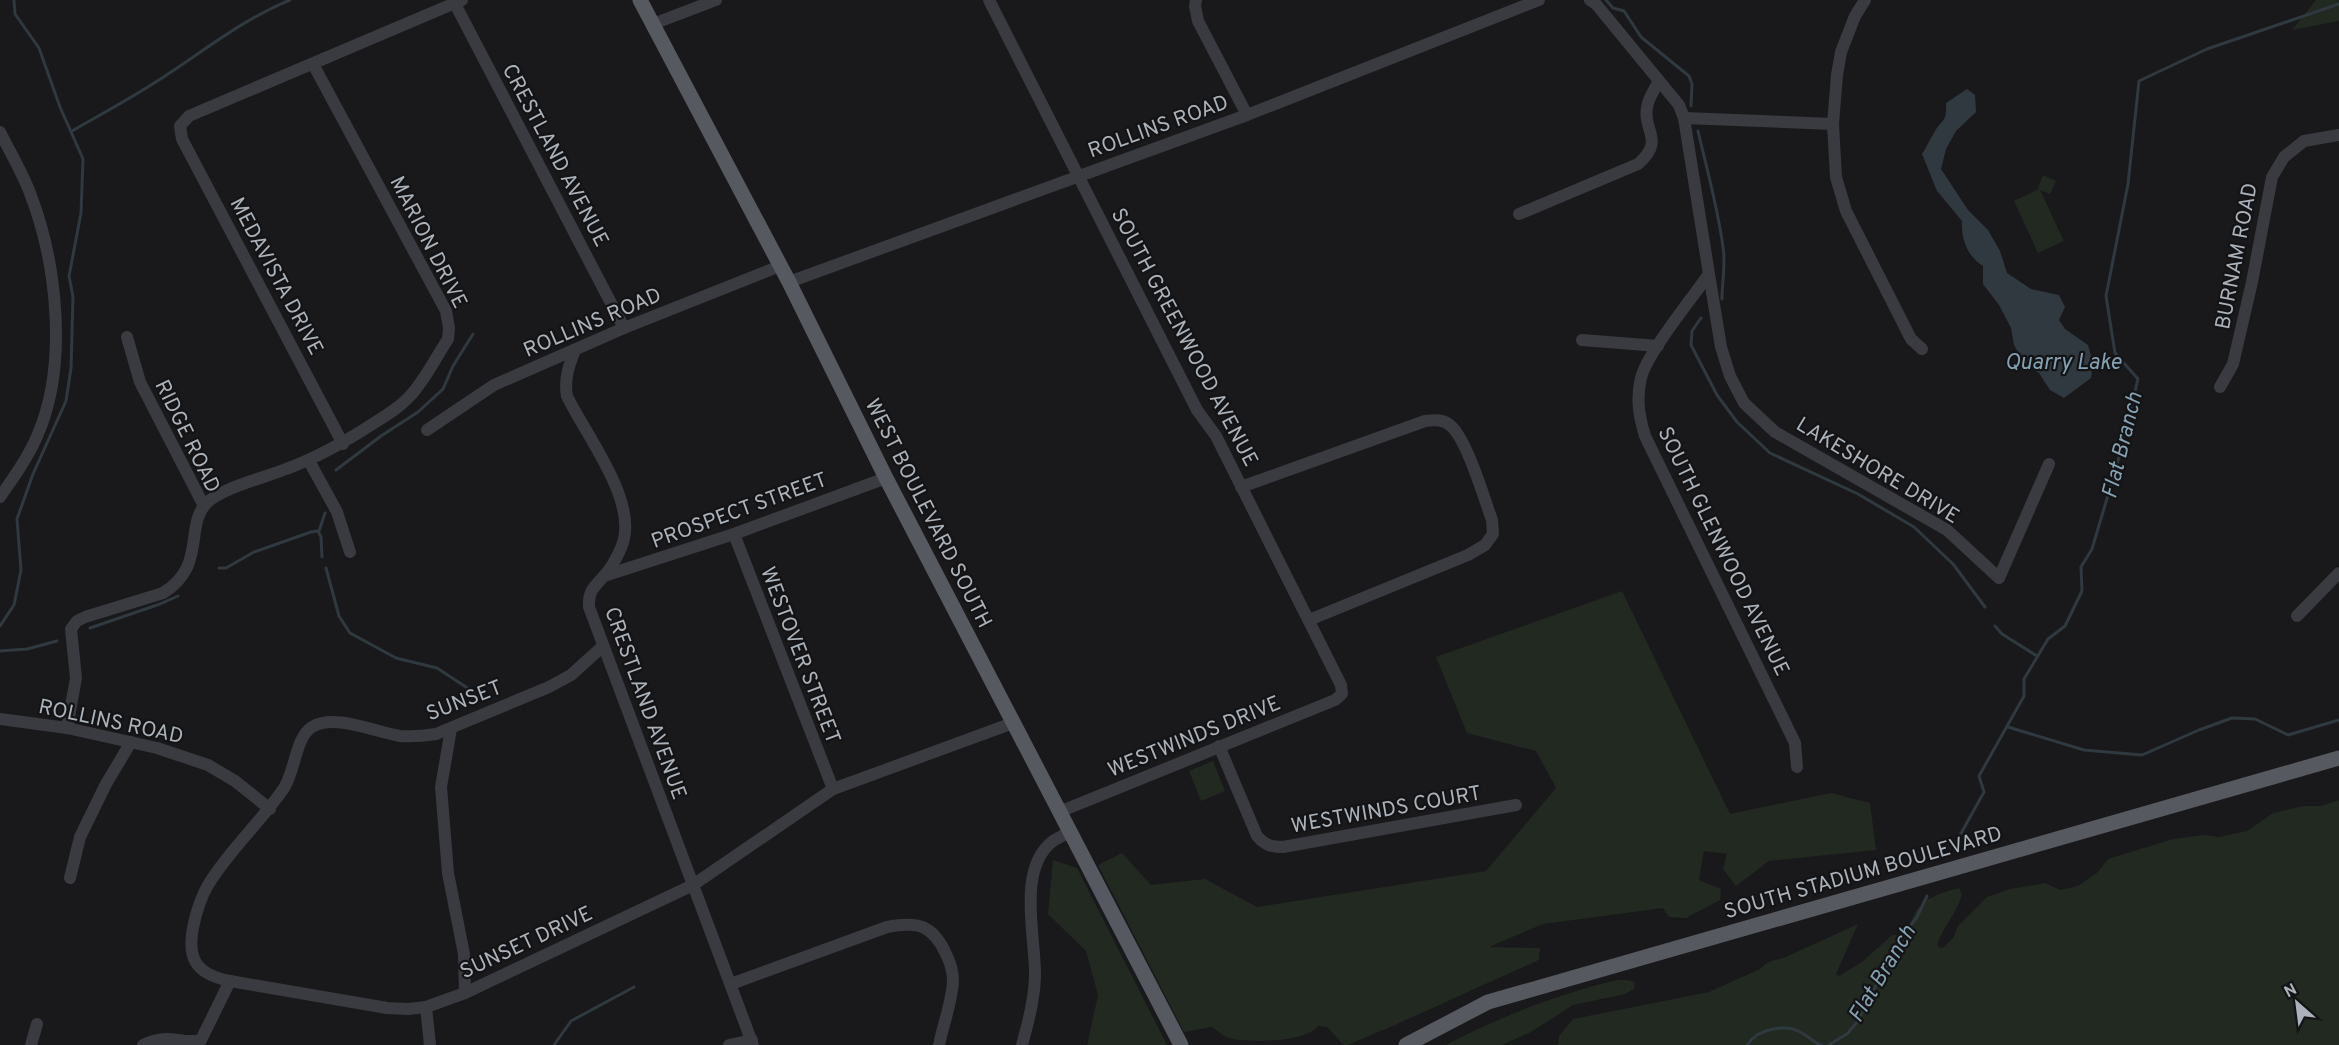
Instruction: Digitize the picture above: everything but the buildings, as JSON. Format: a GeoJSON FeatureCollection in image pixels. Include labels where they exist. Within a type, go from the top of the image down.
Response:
{"type":"FeatureCollection","features":[{"type":"Feature","properties":{"kind":"main road","name":"WEST BOULEVARD SOUTH"},"geometry":{"type":"LineString","coordinates":[[640,0],[789,282],[886,478],[1181,1045]]}},
{"type":"Feature","properties":{"kind":"main road","name":"SOUTH STADIUM BOULEVARD"},"geometry":{"type":"LineString","coordinates":[[1406,1045],[1488,1002],[2339,758]]}},
{"type":"Feature","properties":{"kind":"street"},"geometry":{"type":"LineString","coordinates":[[653,24],[716,0]]}},
{"type":"Feature","properties":{"kind":"street","name":"SOUTH GREENWOOD AVENUE"},"geometry":{"type":"LineString","coordinates":[[989,0],[1197,410],[1216,436],[1341,685],[1342,694]]}},
{"type":"Feature","properties":{"kind":"street"},"geometry":{"type":"LineString","coordinates":[[1196,0],[1198,21],[1247,114]]}},
{"type":"Feature","properties":{"kind":"street","name":"ROLLINS ROAD"},"geometry":{"type":"LineString","coordinates":[[789,282],[1247,114],[1539,0]]}},
{"type":"Feature","properties":{"kind":"street"},"geometry":{"type":"LineString","coordinates":[[1865,0],[1855,16],[1841,52],[1833,124],[1836,177],[1846,211],[1911,339],[1922,349]]}},
{"type":"Feature","properties":{"kind":"street"},"geometry":{"type":"LineString","coordinates":[[314,64],[457,1]]}},
{"type":"Feature","properties":{"kind":"street","name":"CRESTLAND AVENUE"},"geometry":{"type":"LineString","coordinates":[[457,1],[624,328]]}},
{"type":"Feature","properties":{"kind":"street"},"geometry":{"type":"LineString","coordinates":[[1593,2],[1679,105],[1684,118],[1709,274]]}},
{"type":"Feature","properties":{"kind":"street","name":"MEDAVISTA DRIVE"},"geometry":{"type":"LineString","coordinates":[[314,64],[189,116],[180,126],[182,139],[343,444]]}},
{"type":"Feature","properties":{"kind":"street","name":"MARION DRIVE"},"geometry":{"type":"LineString","coordinates":[[314,64],[446,311],[449,328],[448,339],[412,394],[398,408],[343,444]]}},
{"type":"Feature","properties":{"kind":"street"},"geometry":{"type":"LineString","coordinates":[[1519,214],[1638,164],[1648,155],[1653,142],[1647,119],[1648,104],[1658,82]]}},
{"type":"Feature","properties":{"kind":"street"},"geometry":{"type":"LineString","coordinates":[[1684,118],[1833,124]]}},
{"type":"Feature","properties":{"kind":"street"},"geometry":{"type":"LineString","coordinates":[[0,132],[30,193],[42,230],[51,272],[56,346],[54,375],[38,434],[0,497]]}},
{"type":"Feature","properties":{"kind":"street","name":"BURNAM ROAD"},"geometry":{"type":"LineString","coordinates":[[2220,387],[2233,364],[2252,282],[2272,177],[2284,157],[2304,141],[2339,135]]}},
{"type":"Feature","properties":{"kind":"street","name":"ROLLINS ROAD"},"geometry":{"type":"LineString","coordinates":[[427,430],[494,385],[624,328],[780,266]]}},
{"type":"Feature","properties":{"kind":"street","name":"SOUTH GLENWOOD AVENUE"},"geometry":{"type":"LineString","coordinates":[[1709,274],[1658,346],[1642,375],[1638,394],[1638,416],[1645,436],[1795,743],[1797,768]]}},
{"type":"Feature","properties":{"kind":"street","name":"LAKESHORE DRIVE"},"geometry":{"type":"LineString","coordinates":[[1709,274],[1721,347],[1730,376],[1744,403],[1775,432],[1947,530],[1999,578],[2049,464]]}},
{"type":"Feature","properties":{"kind":"street","name":"RIDGE ROAD"},"geometry":{"type":"LineString","coordinates":[[67,728],[76,678],[71,629],[77,621],[85,617],[162,593],[174,586],[190,563],[200,514],[204,506],[140,382],[127,338]]}},
{"type":"Feature","properties":{"kind":"street"},"geometry":{"type":"LineString","coordinates":[[1582,340],[1658,346]]}},
{"type":"Feature","properties":{"kind":"street","name":"CRESTLAND AVENUE"},"geometry":{"type":"LineString","coordinates":[[575,350],[568,367],[565,384],[567,396],[619,493],[626,518],[622,545],[604,576],[592,588],[588,596],[589,608],[752,1043]]}},
{"type":"Feature","properties":{"kind":"street"},"geometry":{"type":"LineString","coordinates":[[1241,487],[1425,420],[1437,419],[1451,424],[1461,439],[1492,520],[1493,534],[1485,545],[1468,555],[1309,620]]}},
{"type":"Feature","properties":{"kind":"street"},"geometry":{"type":"LineString","coordinates":[[204,506],[221,494],[309,460],[343,444]]}},
{"type":"Feature","properties":{"kind":"street"},"geometry":{"type":"LineString","coordinates":[[309,460],[337,512],[350,552]]}},
{"type":"Feature","properties":{"kind":"street","name":"PROSPECT STREET"},"geometry":{"type":"LineString","coordinates":[[604,576],[734,534],[886,478]]}},
{"type":"Feature","properties":{"kind":"street","name":"WESTOVER STREET"},"geometry":{"type":"LineString","coordinates":[[734,534],[833,789]]}},
{"type":"Feature","properties":{"kind":"street"},"geometry":{"type":"LineString","coordinates":[[2297,616],[2339,573]]}},
{"type":"Feature","properties":{"kind":"street","name":"SUNSET"},"geometry":{"type":"LineString","coordinates":[[270,809],[287,783],[304,733],[323,721],[419,737],[451,729],[571,675],[602,647]]}},
{"type":"Feature","properties":{"kind":"street","name":"WESTWINDS DRIVE"},"geometry":{"type":"LineString","coordinates":[[1059,812],[1335,700],[1342,694]]}},
{"type":"Feature","properties":{"kind":"street","name":"ROLLINS ROAD"},"geometry":{"type":"LineString","coordinates":[[0,719],[67,728],[158,747],[208,765],[235,781],[270,809]]}},
{"type":"Feature","properties":{"kind":"street","name":"SUNSET DRIVE"},"geometry":{"type":"LineString","coordinates":[[270,809],[208,885],[197,909],[192,931],[191,952],[198,966],[213,978],[387,1008],[426,1007],[465,993],[693,885],[833,789],[1013,723]]}},
{"type":"Feature","properties":{"kind":"street"},"geometry":{"type":"LineString","coordinates":[[451,729],[441,787],[448,873],[464,954],[465,993]]}},
{"type":"Feature","properties":{"kind":"street"},"geometry":{"type":"LineString","coordinates":[[70,878],[80,837],[106,784],[131,742]]}},
{"type":"Feature","properties":{"kind":"street","name":"WESTWINDS COURT"},"geometry":{"type":"LineString","coordinates":[[1219,746],[1257,836],[1271,847],[1283,847],[1516,805]]}},
{"type":"Feature","properties":{"kind":"street"},"geometry":{"type":"LineString","coordinates":[[1022,1045],[1032,1006],[1035,977],[1030,888],[1039,857],[1052,842],[1069,832]]}},
{"type":"Feature","properties":{"kind":"street"},"geometry":{"type":"LineString","coordinates":[[731,984],[886,927],[913,924],[925,927],[935,933],[941,943],[950,963],[953,981],[939,1045]]}},
{"type":"Feature","properties":{"kind":"street"},"geometry":{"type":"LineString","coordinates":[[143,1045],[161,1039],[195,1044],[201,1040],[230,981]]}},
{"type":"Feature","properties":{"kind":"street"},"geometry":{"type":"LineString","coordinates":[[426,1007],[430,1045]]}},
{"type":"Feature","properties":{"kind":"street"},"geometry":{"type":"LineString","coordinates":[[31,1045],[37,1024]]}},
{"type":"Feature","properties":{"kind":"street"},"geometry":{"type":"LineString","coordinates":[[729,1045],[752,1043]]}},
{"type":"Feature","properties":{"kind":"shaded area"},"geometry":{"type":"Polygon","coordinates":[[[2316,0],[2339,0],[2339,21],[2292,30],[2316,0]]]}},
{"type":"Feature","properties":{"kind":"shaded area"},"geometry":{"type":"Polygon","coordinates":[[[2043,175],[2056,181],[2050,194],[2040,190],[2064,241],[2038,253],[2014,201],[2039,189],[2043,175]]]}},
{"type":"Feature","properties":{"kind":"shaded area"},"geometry":{"type":"Polygon","coordinates":[[[1622,591],[1730,814],[1831,793],[1870,803],[1876,850],[1769,861],[1736,886],[1723,869],[1727,854],[1704,851],[1699,880],[1721,889],[1720,900],[1686,918],[1669,917],[1663,908],[1543,924],[1489,947],[1540,948],[1539,960],[1347,1045],[1344,1045],[1327,1027],[1318,1026],[1302,1036],[1265,1041],[1229,1038],[1212,1027],[1184,1032],[1098,865],[1122,853],[1151,885],[1205,879],[1257,907],[1486,871],[1556,788],[1536,751],[1467,733],[1436,657],[1622,591]]]}},
{"type":"Feature","properties":{"kind":"shaded area"},"geometry":{"type":"Polygon","coordinates":[[[1213,761],[1225,791],[1201,801],[1189,771],[1213,761]]]}},
{"type":"Feature","properties":{"kind":"shaded area"},"geometry":{"type":"Polygon","coordinates":[[[2339,800],[2339,1045],[1554,1045],[1558,1044],[1559,1036],[1573,1019],[1709,992],[1760,969],[1768,962],[1786,957],[1858,924],[1836,974],[1839,976],[1862,962],[1892,935],[1897,935],[1901,941],[1922,904],[1946,892],[1959,888],[1962,894],[1937,945],[1940,948],[1953,938],[1958,926],[1987,897],[2010,889],[2045,883],[2060,890],[2078,886],[2098,872],[2108,859],[2173,839],[2204,835],[2219,837],[2247,831],[2273,813],[2304,806],[2321,806],[2339,800]]]}},
{"type":"Feature","properties":{"kind":"shaded area"},"geometry":{"type":"Polygon","coordinates":[[[1053,860],[1077,868],[1167,1045],[1087,1045],[1098,995],[1086,951],[1048,914],[1053,860]]]}},
{"type":"Feature","properties":{"kind":"shaded area"},"geometry":{"type":"Polygon","coordinates":[[[1617,980],[1635,982],[1634,989],[1625,994],[1573,1005],[1531,1032],[1502,1045],[1446,1045],[1529,1007],[1617,980]]]}},
{"type":"Feature","properties":{"kind":"water","name":"Quarry Lake"},"geometry":{"type":"Polygon","coordinates":[[[1967,89],[1975,95],[1976,112],[1956,131],[1946,149],[1941,169],[1968,210],[1988,230],[2000,251],[2007,273],[2031,289],[2059,295],[2065,307],[2059,320],[2065,329],[2088,345],[2093,363],[2091,378],[2064,398],[2050,390],[2039,373],[2025,365],[2014,345],[2011,328],[1999,305],[1983,284],[1983,266],[1977,262],[1966,246],[1962,221],[1937,191],[1922,154],[1945,118],[1946,103],[1967,89]]]}},
{"type":"Feature","properties":{"kind":"waterway"},"geometry":{"type":"LineString","coordinates":[[0,626],[14,605],[21,570],[17,519],[33,474],[66,401],[71,368],[73,297],[69,276],[81,213],[83,159],[60,107],[39,48],[15,14],[14,0]]}},
{"type":"Feature","properties":{"kind":"waterway"},"geometry":{"type":"LineString","coordinates":[[72,131],[147,88],[243,24],[290,0]]}},
{"type":"Feature","properties":{"kind":"waterway"},"geometry":{"type":"LineString","coordinates":[[1606,0],[1613,8],[1624,11],[1641,37],[1689,76],[1692,84],[1691,106]]}},
{"type":"Feature","properties":{"kind":"waterway","name":"Flat Branch"},"geometry":{"type":"LineString","coordinates":[[1954,846],[1984,792],[1979,776],[2024,696],[2024,679],[2048,639],[2065,626],[2082,591],[2081,567],[2092,549],[2117,465],[2138,379],[2115,353],[2106,296],[2128,184],[2139,81],[2207,49],[2339,4]]}},
{"type":"Feature","properties":{"kind":"waterway"},"geometry":{"type":"LineString","coordinates":[[1698,131],[1724,253],[1722,299]]}},
{"type":"Feature","properties":{"kind":"waterway"},"geometry":{"type":"LineString","coordinates":[[1701,318],[1692,331],[1691,345],[1717,395],[1737,422],[1770,453],[1858,494],[1914,527],[1953,564],[1985,607]]}},
{"type":"Feature","properties":{"kind":"waterway"},"geometry":{"type":"LineString","coordinates":[[336,470],[418,412],[443,389],[453,366],[473,334]]}},
{"type":"Feature","properties":{"kind":"waterway"},"geometry":{"type":"LineString","coordinates":[[319,531],[325,513]]}},
{"type":"Feature","properties":{"kind":"waterway"},"geometry":{"type":"LineString","coordinates":[[219,568],[226,568],[254,552],[318,531],[321,537],[322,557]]}},
{"type":"Feature","properties":{"kind":"waterway"},"geometry":{"type":"LineString","coordinates":[[326,568],[339,616],[350,633],[396,658],[437,668],[477,697]]}},
{"type":"Feature","properties":{"kind":"waterway"},"geometry":{"type":"LineString","coordinates":[[90,628],[178,596]]}},
{"type":"Feature","properties":{"kind":"waterway"},"geometry":{"type":"LineString","coordinates":[[1995,626],[2002,634],[2037,656]]}},
{"type":"Feature","properties":{"kind":"waterway"},"geometry":{"type":"LineString","coordinates":[[0,651],[27,649],[57,641]]}},
{"type":"Feature","properties":{"kind":"waterway"},"geometry":{"type":"LineString","coordinates":[[2008,727],[2084,750],[2142,755],[2232,718],[2255,719],[2288,735],[2339,720]]}},
{"type":"Feature","properties":{"kind":"waterway","name":"Flat Branch"},"geometry":{"type":"LineString","coordinates":[[1829,1045],[1848,1033],[1857,1022],[1899,941],[1917,917],[1927,896]]}},
{"type":"Feature","properties":{"kind":"waterway"},"geometry":{"type":"LineString","coordinates":[[554,1045],[571,1021],[634,987]]}},
{"type":"Feature","properties":{"kind":"waterway","name":"Flat Branch"},"geometry":{"type":"LineString","coordinates":[[1747,1045],[1758,1035],[1780,1028],[1795,1030],[1822,1045]]}}]}
